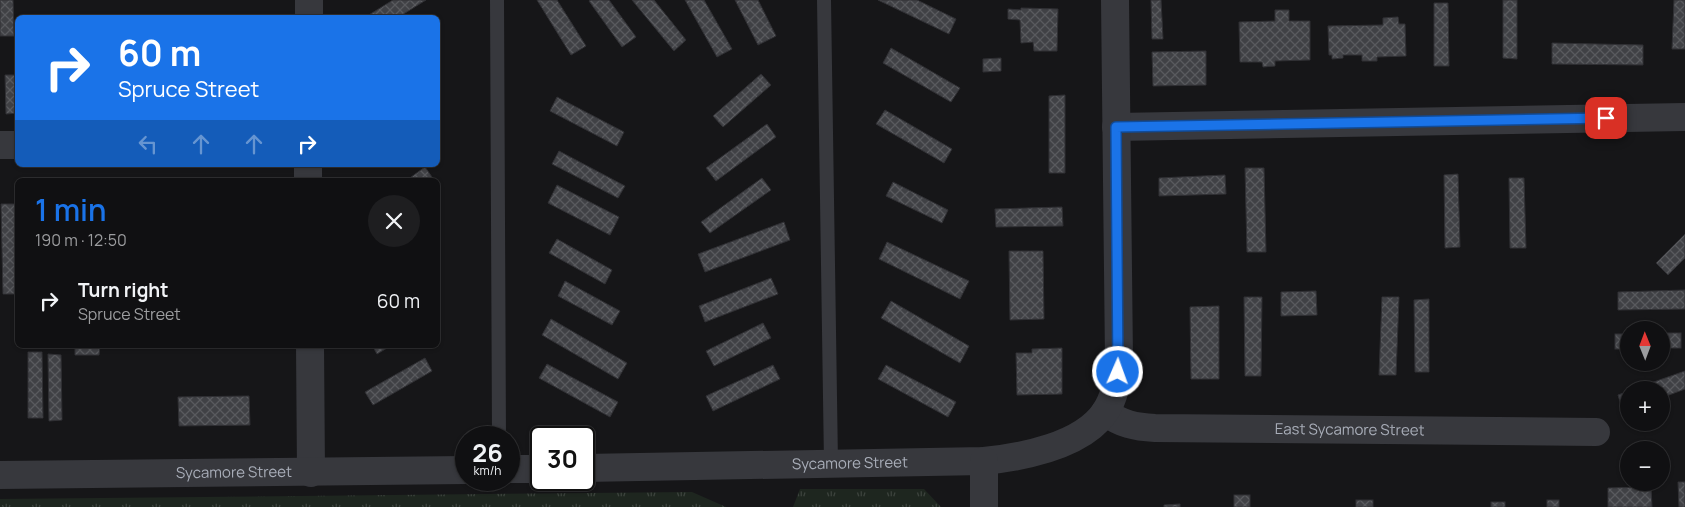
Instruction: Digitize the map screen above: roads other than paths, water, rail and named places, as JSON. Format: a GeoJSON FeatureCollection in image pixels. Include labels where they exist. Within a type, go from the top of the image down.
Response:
{"type":"FeatureCollection","features":[{"type":"Feature","properties":{"kind":"street"},"geometry":{"type":"LineString","coordinates":[[309,0],[309,15]]}},
{"type":"Feature","properties":{"kind":"street"},"geometry":{"type":"LineString","coordinates":[[1105,412],[1113,397],[1117,383],[1119,360],[1115,0]]}},
{"type":"Feature","properties":{"kind":"street"},"geometry":{"type":"LineString","coordinates":[[1116,127],[1685,117]]}},
{"type":"Feature","properties":{"kind":"street"},"geometry":{"type":"LineString","coordinates":[[0,145],[15,145]]}},
{"type":"Feature","properties":{"kind":"street"},"geometry":{"type":"LineString","coordinates":[[310,348],[311,472]]}},
{"type":"Feature","properties":{"kind":"street","name":"Sycamore Street"},"geometry":{"type":"LineString","coordinates":[[595,468],[984,461],[1008,458],[1059,444],[1089,428],[1105,412]]}},
{"type":"Feature","properties":{"kind":"street","name":"East Sycamore Street"},"geometry":{"type":"LineString","coordinates":[[1105,412],[1118,422],[1143,428],[1596,432]]}},
{"type":"Feature","properties":{"kind":"street"},"geometry":{"type":"LineString","coordinates":[[984,461],[984,507]]}},
{"type":"Feature","properties":{"kind":"street","name":"Sycamore Street"},"geometry":{"type":"LineString","coordinates":[[0,475],[455,470]]}},
{"type":"Feature","properties":{"kind":"lane"},"geometry":{"type":"LineString","coordinates":[[497,0],[499,426]]}},
{"type":"Feature","properties":{"kind":"lane"},"geometry":{"type":"LineString","coordinates":[[824,0],[831,464]]}}]}
